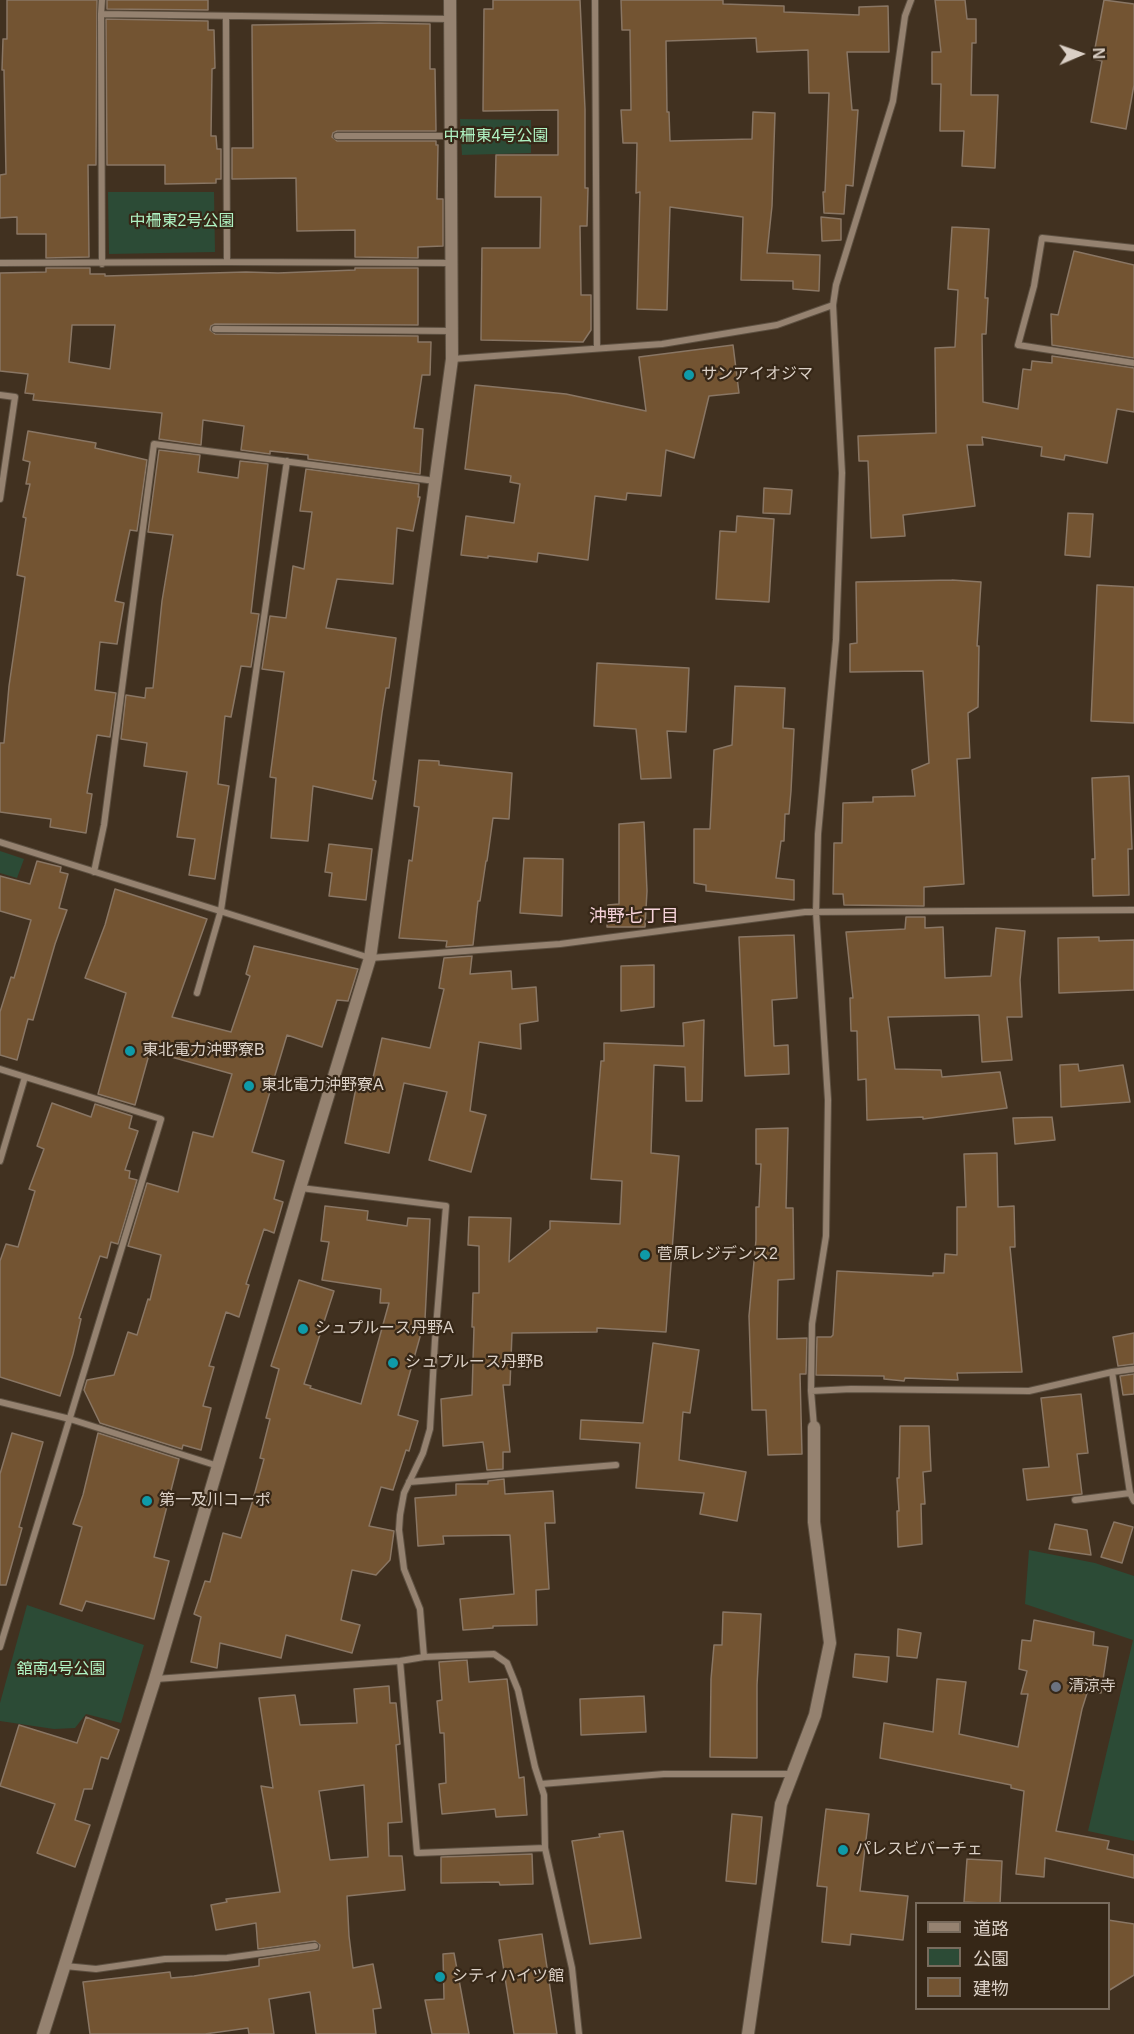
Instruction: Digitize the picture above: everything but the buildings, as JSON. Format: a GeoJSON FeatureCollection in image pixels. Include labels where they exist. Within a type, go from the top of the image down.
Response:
{"type":"FeatureCollection","features":[{"type":"Feature","properties":{"kind":"street"},"geometry":{"type":"LineString","coordinates":[[102,0],[102,264]]}},
{"type":"Feature","properties":{"kind":"street"},"geometry":{"type":"LineString","coordinates":[[43,2034],[155,1679],[370,958],[452,358],[450,0]]}},
{"type":"Feature","properties":{"kind":"street"},"geometry":{"type":"LineString","coordinates":[[595,0],[597,348]]}},
{"type":"Feature","properties":{"kind":"street"},"geometry":{"type":"LineString","coordinates":[[748,2034],[781,1804],[815,1715],[830,1643],[814,1522],[814,1426],[811,1391],[812,1324],[826,1236],[828,1100],[816,912],[818,834],[836,640],[842,473],[833,305],[836,285],[893,101],[905,16],[911,0]]}},
{"type":"Feature","properties":{"kind":"street"},"geometry":{"type":"LineString","coordinates":[[101,14],[450,19]]}},
{"type":"Feature","properties":{"kind":"street"},"geometry":{"type":"LineString","coordinates":[[226,16],[227,262]]}},
{"type":"Feature","properties":{"kind":"street"},"geometry":{"type":"LineString","coordinates":[[337,136],[450,136]]}},
{"type":"Feature","properties":{"kind":"street"},"geometry":{"type":"LineString","coordinates":[[1134,248],[1042,238],[1034,286],[1018,345],[1134,363]]}},
{"type":"Feature","properties":{"kind":"street"},"geometry":{"type":"LineString","coordinates":[[0,264],[450,263]]}},
{"type":"Feature","properties":{"kind":"street"},"geometry":{"type":"LineString","coordinates":[[452,358],[662,344],[777,325],[833,305]]}},
{"type":"Feature","properties":{"kind":"street"},"geometry":{"type":"LineString","coordinates":[[215,329],[452,331]]}},
{"type":"Feature","properties":{"kind":"street"},"geometry":{"type":"LineString","coordinates":[[0,395],[15,397],[0,499]]}},
{"type":"Feature","properties":{"kind":"street"},"geometry":{"type":"LineString","coordinates":[[94,872],[104,825],[154,444],[436,481]]}},
{"type":"Feature","properties":{"kind":"street"},"geometry":{"type":"LineString","coordinates":[[197,993],[221,910],[287,461]]}},
{"type":"Feature","properties":{"kind":"street"},"geometry":{"type":"LineString","coordinates":[[0,842],[370,958],[560,944],[816,912],[1134,910]]}},
{"type":"Feature","properties":{"kind":"street"},"geometry":{"type":"LineString","coordinates":[[0,1069],[161,1119],[0,1647]]}},
{"type":"Feature","properties":{"kind":"street"},"geometry":{"type":"LineString","coordinates":[[0,1161],[25,1077]]}},
{"type":"Feature","properties":{"kind":"street"},"geometry":{"type":"LineString","coordinates":[[300,1188],[446,1206],[430,1429],[423,1453],[404,1493],[399,1530],[404,1569],[420,1609],[424,1657]]}},
{"type":"Feature","properties":{"kind":"street"},"geometry":{"type":"LineString","coordinates":[[811,1391],[851,1389],[1029,1392],[1134,1369]]}},
{"type":"Feature","properties":{"kind":"street"},"geometry":{"type":"LineString","coordinates":[[1112,1372],[1130,1493],[1134,1501]]}},
{"type":"Feature","properties":{"kind":"street"},"geometry":{"type":"LineString","coordinates":[[0,1402],[70,1419],[218,1466]]}},
{"type":"Feature","properties":{"kind":"street"},"geometry":{"type":"LineString","coordinates":[[409,1482],[616,1465]]}},
{"type":"Feature","properties":{"kind":"street"},"geometry":{"type":"LineString","coordinates":[[1075,1500],[1130,1493]]}},
{"type":"Feature","properties":{"kind":"street"},"geometry":{"type":"LineString","coordinates":[[155,1679],[400,1661],[424,1657],[494,1654],[507,1663],[518,1690],[544,1795],[545,1848],[572,1968],[579,2034]]}},
{"type":"Feature","properties":{"kind":"street"},"geometry":{"type":"LineString","coordinates":[[400,1661],[417,1853],[545,1848]]}},
{"type":"Feature","properties":{"kind":"street"},"geometry":{"type":"LineString","coordinates":[[541,1784],[664,1774],[794,1774]]}},
{"type":"Feature","properties":{"kind":"street"},"geometry":{"type":"LineString","coordinates":[[64,1965],[96,1969],[165,1959],[227,1958],[315,1946]]}},
{"type":"Feature","properties":{"kind":"green space","name":"中柵東4号公園"},"geometry":{"type":"Polygon","coordinates":[[[460,119],[531,120],[531,153],[462,155],[460,119]]]}},
{"type":"Feature","properties":{"kind":"green space","name":"中柵東2号公園"},"geometry":{"type":"Polygon","coordinates":[[[108,192],[214,192],[215,252],[109,254],[108,192]]]}},
{"type":"Feature","properties":{"kind":"green space"},"geometry":{"type":"Polygon","coordinates":[[[0,851],[24,859],[17,878],[0,873],[0,851]]]}},
{"type":"Feature","properties":{"kind":"green space"},"geometry":{"type":"Polygon","coordinates":[[[1029,1550],[1095,1563],[1134,1576],[1134,1841],[1088,1831],[1133,1640],[1025,1604],[1029,1550]]]}},
{"type":"Feature","properties":{"kind":"green space","name":"舘南4号公園"},"geometry":{"type":"Polygon","coordinates":[[[27,1605],[144,1645],[121,1723],[86,1714],[75,1728],[54,1729],[0,1721],[0,1703],[27,1605]]]}},
{"type":"Feature","properties":{"kind":"place","name":"サンアイオジマ"},"geometry":{"type":"Point","coordinates":[689,375]}},
{"type":"Feature","properties":{"kind":"place","name":"東北電力沖野寮B"},"geometry":{"type":"Point","coordinates":[130,1051]}},
{"type":"Feature","properties":{"kind":"place","name":"東北電力沖野寮A"},"geometry":{"type":"Point","coordinates":[249,1086]}},
{"type":"Feature","properties":{"kind":"place","name":"菅原レジデンス2"},"geometry":{"type":"Point","coordinates":[645,1255]}},
{"type":"Feature","properties":{"kind":"place","name":"シュプルース丹野A"},"geometry":{"type":"Point","coordinates":[303,1329]}},
{"type":"Feature","properties":{"kind":"place","name":"シュプルース丹野B"},"geometry":{"type":"Point","coordinates":[393,1363]}},
{"type":"Feature","properties":{"kind":"place","name":"第一及川コーポ"},"geometry":{"type":"Point","coordinates":[147,1501]}},
{"type":"Feature","properties":{"kind":"place","name":"清涼寺"},"geometry":{"type":"Point","coordinates":[1056,1687]}},
{"type":"Feature","properties":{"kind":"place","name":"パレスビバーチェ"},"geometry":{"type":"Point","coordinates":[843,1850]}},
{"type":"Feature","properties":{"kind":"place","name":"シティハイツ館"},"geometry":{"type":"Point","coordinates":[440,1977]}},
{"type":"Feature","properties":{"kind":"district","name":"沖野七丁目"},"geometry":{"type":"Point","coordinates":[634,917]}}]}
